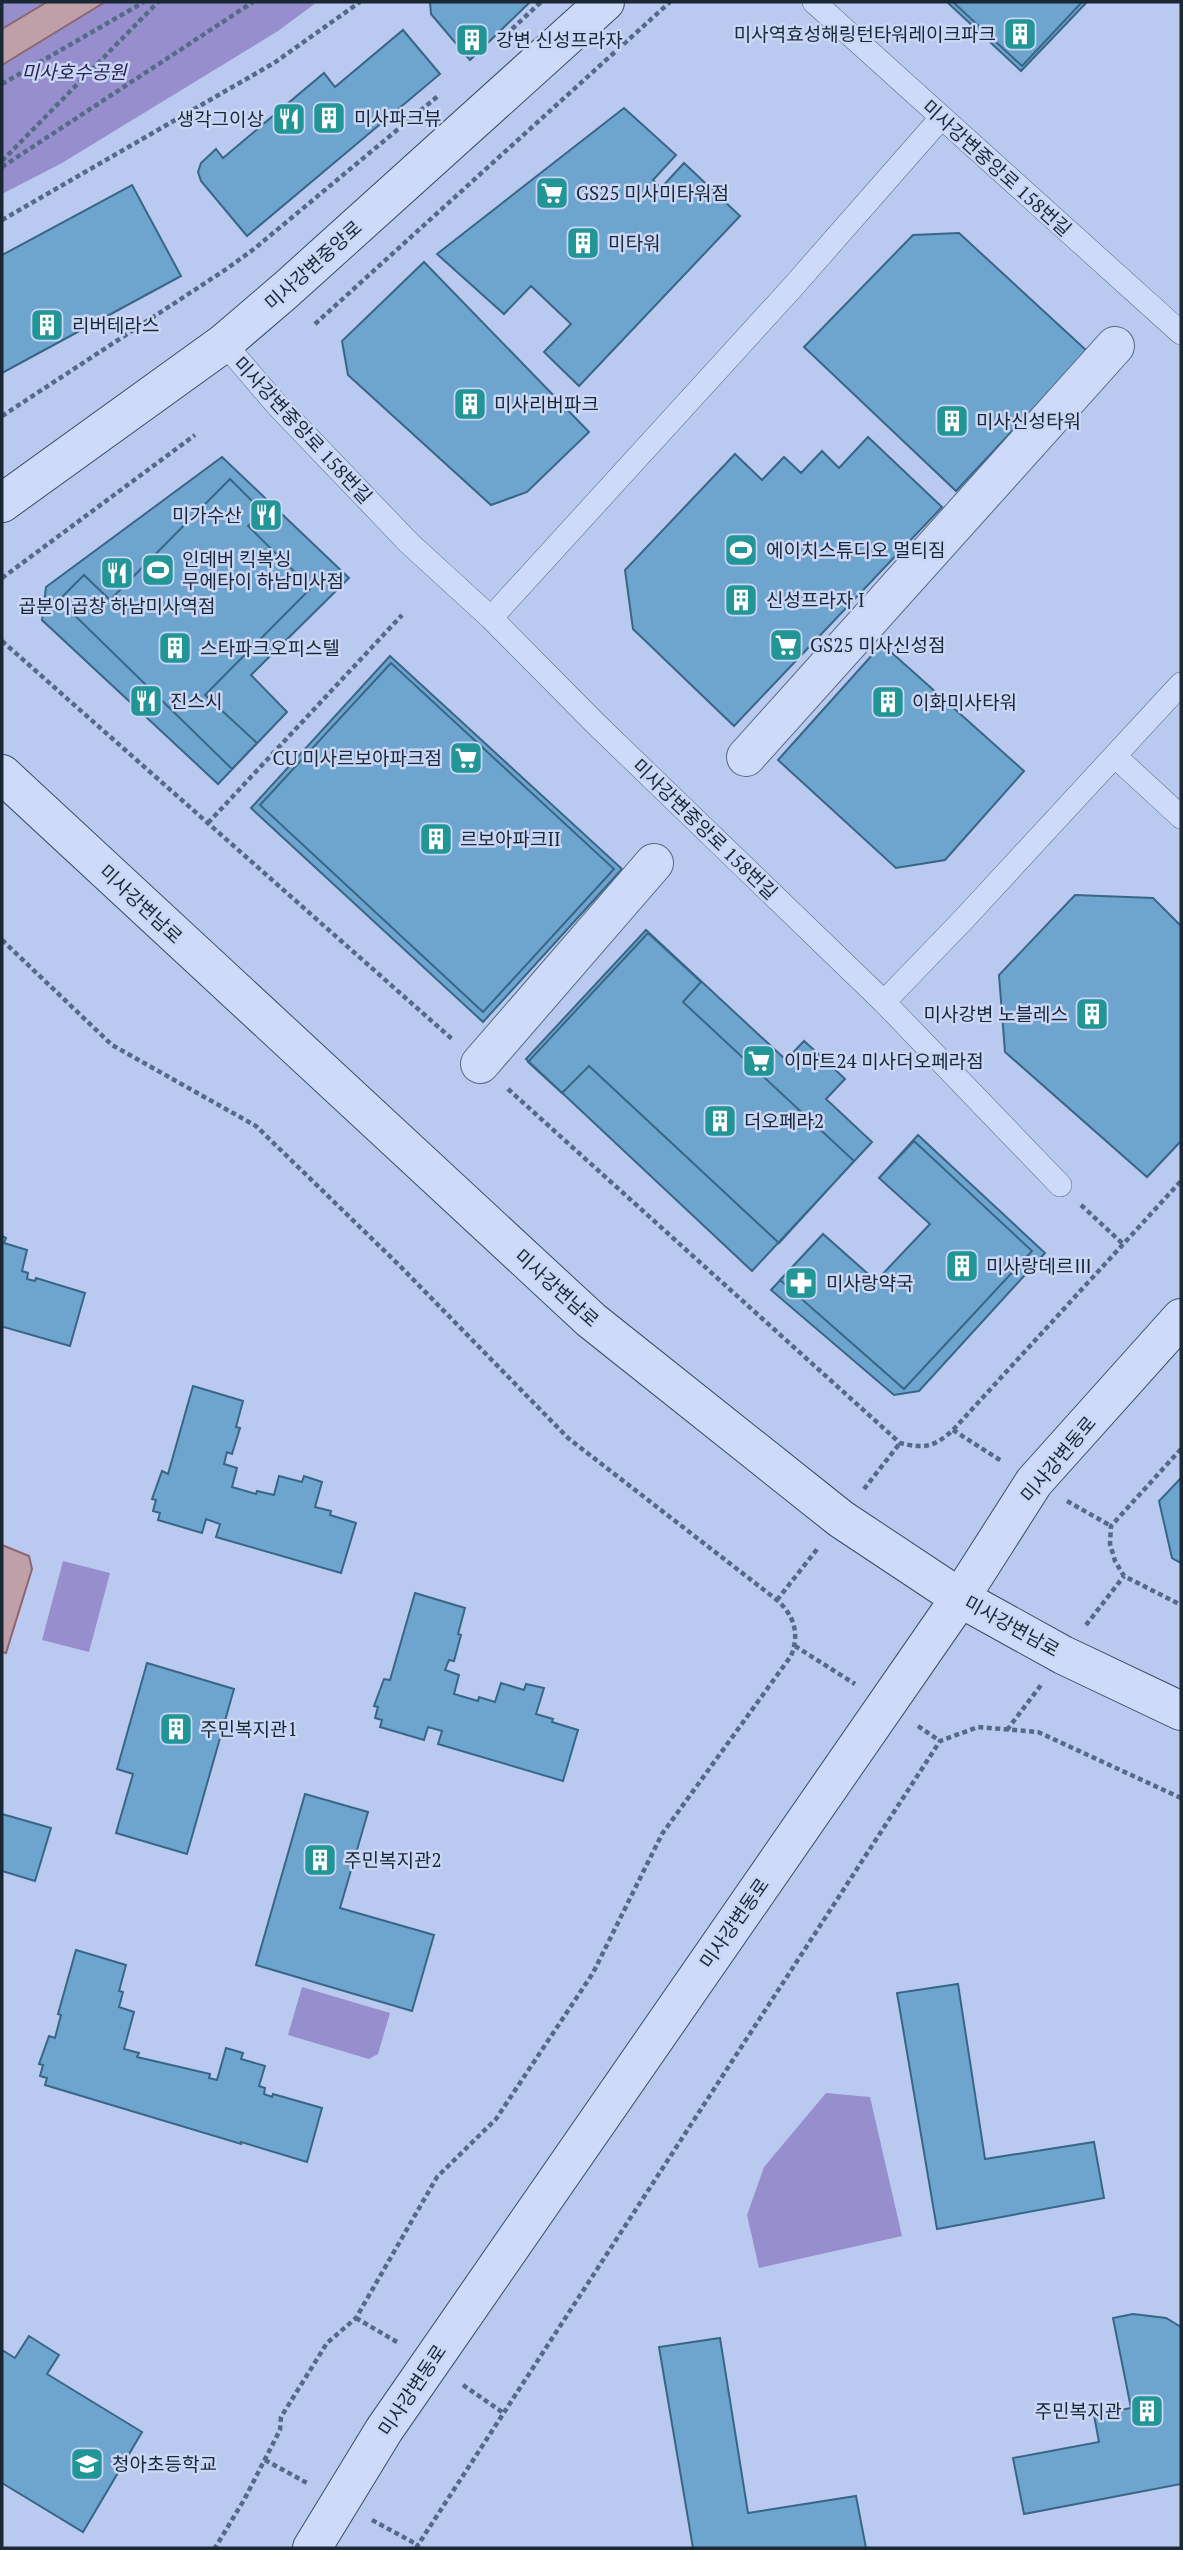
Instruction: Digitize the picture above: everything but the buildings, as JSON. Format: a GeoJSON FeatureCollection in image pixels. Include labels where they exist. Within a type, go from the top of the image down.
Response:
{"type":"FeatureCollection","features":[{"type":"Feature","properties":{"kind":"main road","name":"미사강변중앙로"},"geometry":{"type":"LineString","coordinates":[[2,503],[224,343],[605,2]]}},
{"type":"Feature","properties":{"kind":"main road"},"geometry":{"type":"LineString","coordinates":[[746,757],[1115,346]]}},
{"type":"Feature","properties":{"kind":"main road","name":"미사강변남로"},"geometry":{"type":"LineString","coordinates":[[2,774],[591,1320],[841,1519],[960,1598],[1063,1655],[1181,1711]]}},
{"type":"Feature","properties":{"kind":"main road"},"geometry":{"type":"LineString","coordinates":[[480,1064],[654,863]]}},
{"type":"Feature","properties":{"kind":"main road","name":"미사강변동로"},"geometry":{"type":"LineString","coordinates":[[312,2548],[384,2430],[960,1598],[1034,1482],[1181,1318]]}},
{"type":"Feature","properties":{"kind":"lane","name":"미사강변중앙로 158번길"},"geometry":{"type":"LineString","coordinates":[[814,2],[1181,333]]}},
{"type":"Feature","properties":{"kind":"lane"},"geometry":{"type":"LineString","coordinates":[[491,618],[942,118]]}},
{"type":"Feature","properties":{"kind":"lane","name":"미사강변중앙로 158번길"},"geometry":{"type":"LineString","coordinates":[[224,343],[277,405],[410,543],[491,618],[606,734],[884,1002],[1060,1185]]}},
{"type":"Feature","properties":{"kind":"lane"},"geometry":{"type":"LineString","coordinates":[[884,1002],[1116,757],[1181,684]]}},
{"type":"Feature","properties":{"kind":"lane"},"geometry":{"type":"LineString","coordinates":[[1116,757],[1181,817]]}},
{"type":"Feature","properties":{"kind":"path"},"geometry":{"type":"LineString","coordinates":[[2,84],[144,2]]}},
{"type":"Feature","properties":{"kind":"path"},"geometry":{"type":"LineString","coordinates":[[2,162],[158,2]]}},
{"type":"Feature","properties":{"kind":"path"},"geometry":{"type":"LineString","coordinates":[[2,167],[253,2]]}},
{"type":"Feature","properties":{"kind":"path"},"geometry":{"type":"LineString","coordinates":[[2,220],[274,64],[360,2]]}},
{"type":"Feature","properties":{"kind":"path"},"geometry":{"type":"LineString","coordinates":[[503,37],[541,2]]}},
{"type":"Feature","properties":{"kind":"path"},"geometry":{"type":"LineString","coordinates":[[315,324],[670,2]]}},
{"type":"Feature","properties":{"kind":"path"},"geometry":{"type":"LineString","coordinates":[[2,416],[203,286],[254,249],[445,90]]}},
{"type":"Feature","properties":{"kind":"path"},"geometry":{"type":"LineString","coordinates":[[2,578],[195,435]]}},
{"type":"Feature","properties":{"kind":"path"},"geometry":{"type":"LineString","coordinates":[[208,823],[402,615]]}},
{"type":"Feature","properties":{"kind":"path"},"geometry":{"type":"LineString","coordinates":[[2,940],[112,1045],[256,1126],[400,1266],[568,1438],[777,1600],[787,1609],[796,1634],[791,1656],[662,1834],[593,1973],[496,2119],[437,2177],[356,2318],[327,2343],[281,2417],[280,2430],[244,2500],[215,2548]]}},
{"type":"Feature","properties":{"kind":"path"},"geometry":{"type":"LineString","coordinates":[[900,1443],[917,1447],[938,1444],[1181,1181]]}},
{"type":"Feature","properties":{"kind":"path"},"geometry":{"type":"LineString","coordinates":[[1060,1185],[1123,1244]]}},
{"type":"Feature","properties":{"kind":"path"},"geometry":{"type":"LineString","coordinates":[[1181,1449],[1111,1526],[1110,1544],[1115,1561],[1124,1576],[1181,1605]]}},
{"type":"Feature","properties":{"kind":"path"},"geometry":{"type":"LineString","coordinates":[[416,2548],[940,1741],[978,1727],[1038,1732],[1181,1798]]}},
{"type":"Feature","properties":{"kind":"green space","name":"미사호수공원"},"geometry":{"type":"Polygon","coordinates":[[[2,2],[317,2],[278,31],[62,163],[2,194],[2,2]]]}},
{"type":"Feature","properties":{"kind":"green space"},"geometry":{"type":"Polygon","coordinates":[[[63,1561],[110,1573],[89,1652],[42,1640],[63,1561]]]}},
{"type":"Feature","properties":{"kind":"green space"},"geometry":{"type":"Polygon","coordinates":[[[302,1987],[390,2013],[378,2054],[369,2059],[288,2035],[302,1987]]]}},
{"type":"Feature","properties":{"kind":"green space"},"geometry":{"type":"Polygon","coordinates":[[[826,2093],[870,2097],[902,2236],[759,2268],[747,2215],[764,2167],[826,2093]]]}},
{"type":"Feature","properties":{"kind":"shaded area"},"geometry":{"type":"Polygon","coordinates":[[[47,2],[105,2],[2,65],[2,29],[47,2]]]}},
{"type":"Feature","properties":{"kind":"shaded area"},"geometry":{"type":"Polygon","coordinates":[[[2,1545],[29,1556],[32,1569],[6,1653],[2,1652],[2,1545]]]}},
{"type":"Feature","properties":{"kind":"place","name":"미사역효성해링턴타워레이크파크"},"geometry":{"type":"Point","coordinates":[1020,34]}},
{"type":"Feature","properties":{"kind":"place","name":"강변 신성프라자"},"geometry":{"type":"Point","coordinates":[472,40]}},
{"type":"Feature","properties":{"kind":"place","name":"미사파크뷰"},"geometry":{"type":"Point","coordinates":[329,118]}},
{"type":"Feature","properties":{"kind":"place","name":"생각그이상"},"geometry":{"type":"Point","coordinates":[289,119]}},
{"type":"Feature","properties":{"kind":"place","name":"GS25 미사미타워점"},"geometry":{"type":"Point","coordinates":[552,193]}},
{"type":"Feature","properties":{"kind":"place","name":"미타워"},"geometry":{"type":"Point","coordinates":[583,243]}},
{"type":"Feature","properties":{"kind":"place","name":"리버테라스"},"geometry":{"type":"Point","coordinates":[47,325]}},
{"type":"Feature","properties":{"kind":"place","name":"미사리버파크"},"geometry":{"type":"Point","coordinates":[470,404]}},
{"type":"Feature","properties":{"kind":"place","name":"미사신성타워"},"geometry":{"type":"Point","coordinates":[952,421]}},
{"type":"Feature","properties":{"kind":"place","name":"미가수산"},"geometry":{"type":"Point","coordinates":[266,515]}},
{"type":"Feature","properties":{"kind":"place","name":"에이치스튜디오 멀티짐"},"geometry":{"type":"Point","coordinates":[741,550]}},
{"type":"Feature","properties":{"kind":"place","name":"인데버 킥복싱 무에타이 하남미사점"},"geometry":{"type":"Point","coordinates":[158,570]}},
{"type":"Feature","properties":{"kind":"place","name":"곱분이곱창 하남미사역점"},"geometry":{"type":"Point","coordinates":[117,573]}},
{"type":"Feature","properties":{"kind":"place","name":"신성프라자 I"},"geometry":{"type":"Point","coordinates":[741,600]}},
{"type":"Feature","properties":{"kind":"place","name":"GS25 미사신성점"},"geometry":{"type":"Point","coordinates":[786,645]}},
{"type":"Feature","properties":{"kind":"place","name":"스타파크오피스텔"},"geometry":{"type":"Point","coordinates":[175,648]}},
{"type":"Feature","properties":{"kind":"place","name":"진스시"},"geometry":{"type":"Point","coordinates":[146,701]}},
{"type":"Feature","properties":{"kind":"place","name":"이화미사타워"},"geometry":{"type":"Point","coordinates":[888,702]}},
{"type":"Feature","properties":{"kind":"place","name":"CU 미사르보아파크점"},"geometry":{"type":"Point","coordinates":[466,758]}},
{"type":"Feature","properties":{"kind":"place","name":"르보아파크II"},"geometry":{"type":"Point","coordinates":[436,839]}},
{"type":"Feature","properties":{"kind":"place","name":"미사강변 노블레스"},"geometry":{"type":"Point","coordinates":[1092,1014]}},
{"type":"Feature","properties":{"kind":"place","name":"이마트24 미사더오페라점"},"geometry":{"type":"Point","coordinates":[759,1061]}},
{"type":"Feature","properties":{"kind":"place","name":"더오페라2"},"geometry":{"type":"Point","coordinates":[720,1121]}},
{"type":"Feature","properties":{"kind":"place","name":"미사랑데르Ⅲ"},"geometry":{"type":"Point","coordinates":[962,1266]}},
{"type":"Feature","properties":{"kind":"place","name":"미사랑약국"},"geometry":{"type":"Point","coordinates":[801,1283]}},
{"type":"Feature","properties":{"kind":"place","name":"주민복지관1"},"geometry":{"type":"Point","coordinates":[176,1729]}},
{"type":"Feature","properties":{"kind":"place","name":"주민복지관2"},"geometry":{"type":"Point","coordinates":[320,1860]}},
{"type":"Feature","properties":{"kind":"place","name":"주민복지관"},"geometry":{"type":"Point","coordinates":[1147,2411]}},
{"type":"Feature","properties":{"kind":"place","name":"청아초등학교"},"geometry":{"type":"Point","coordinates":[87,2464]}}]}
